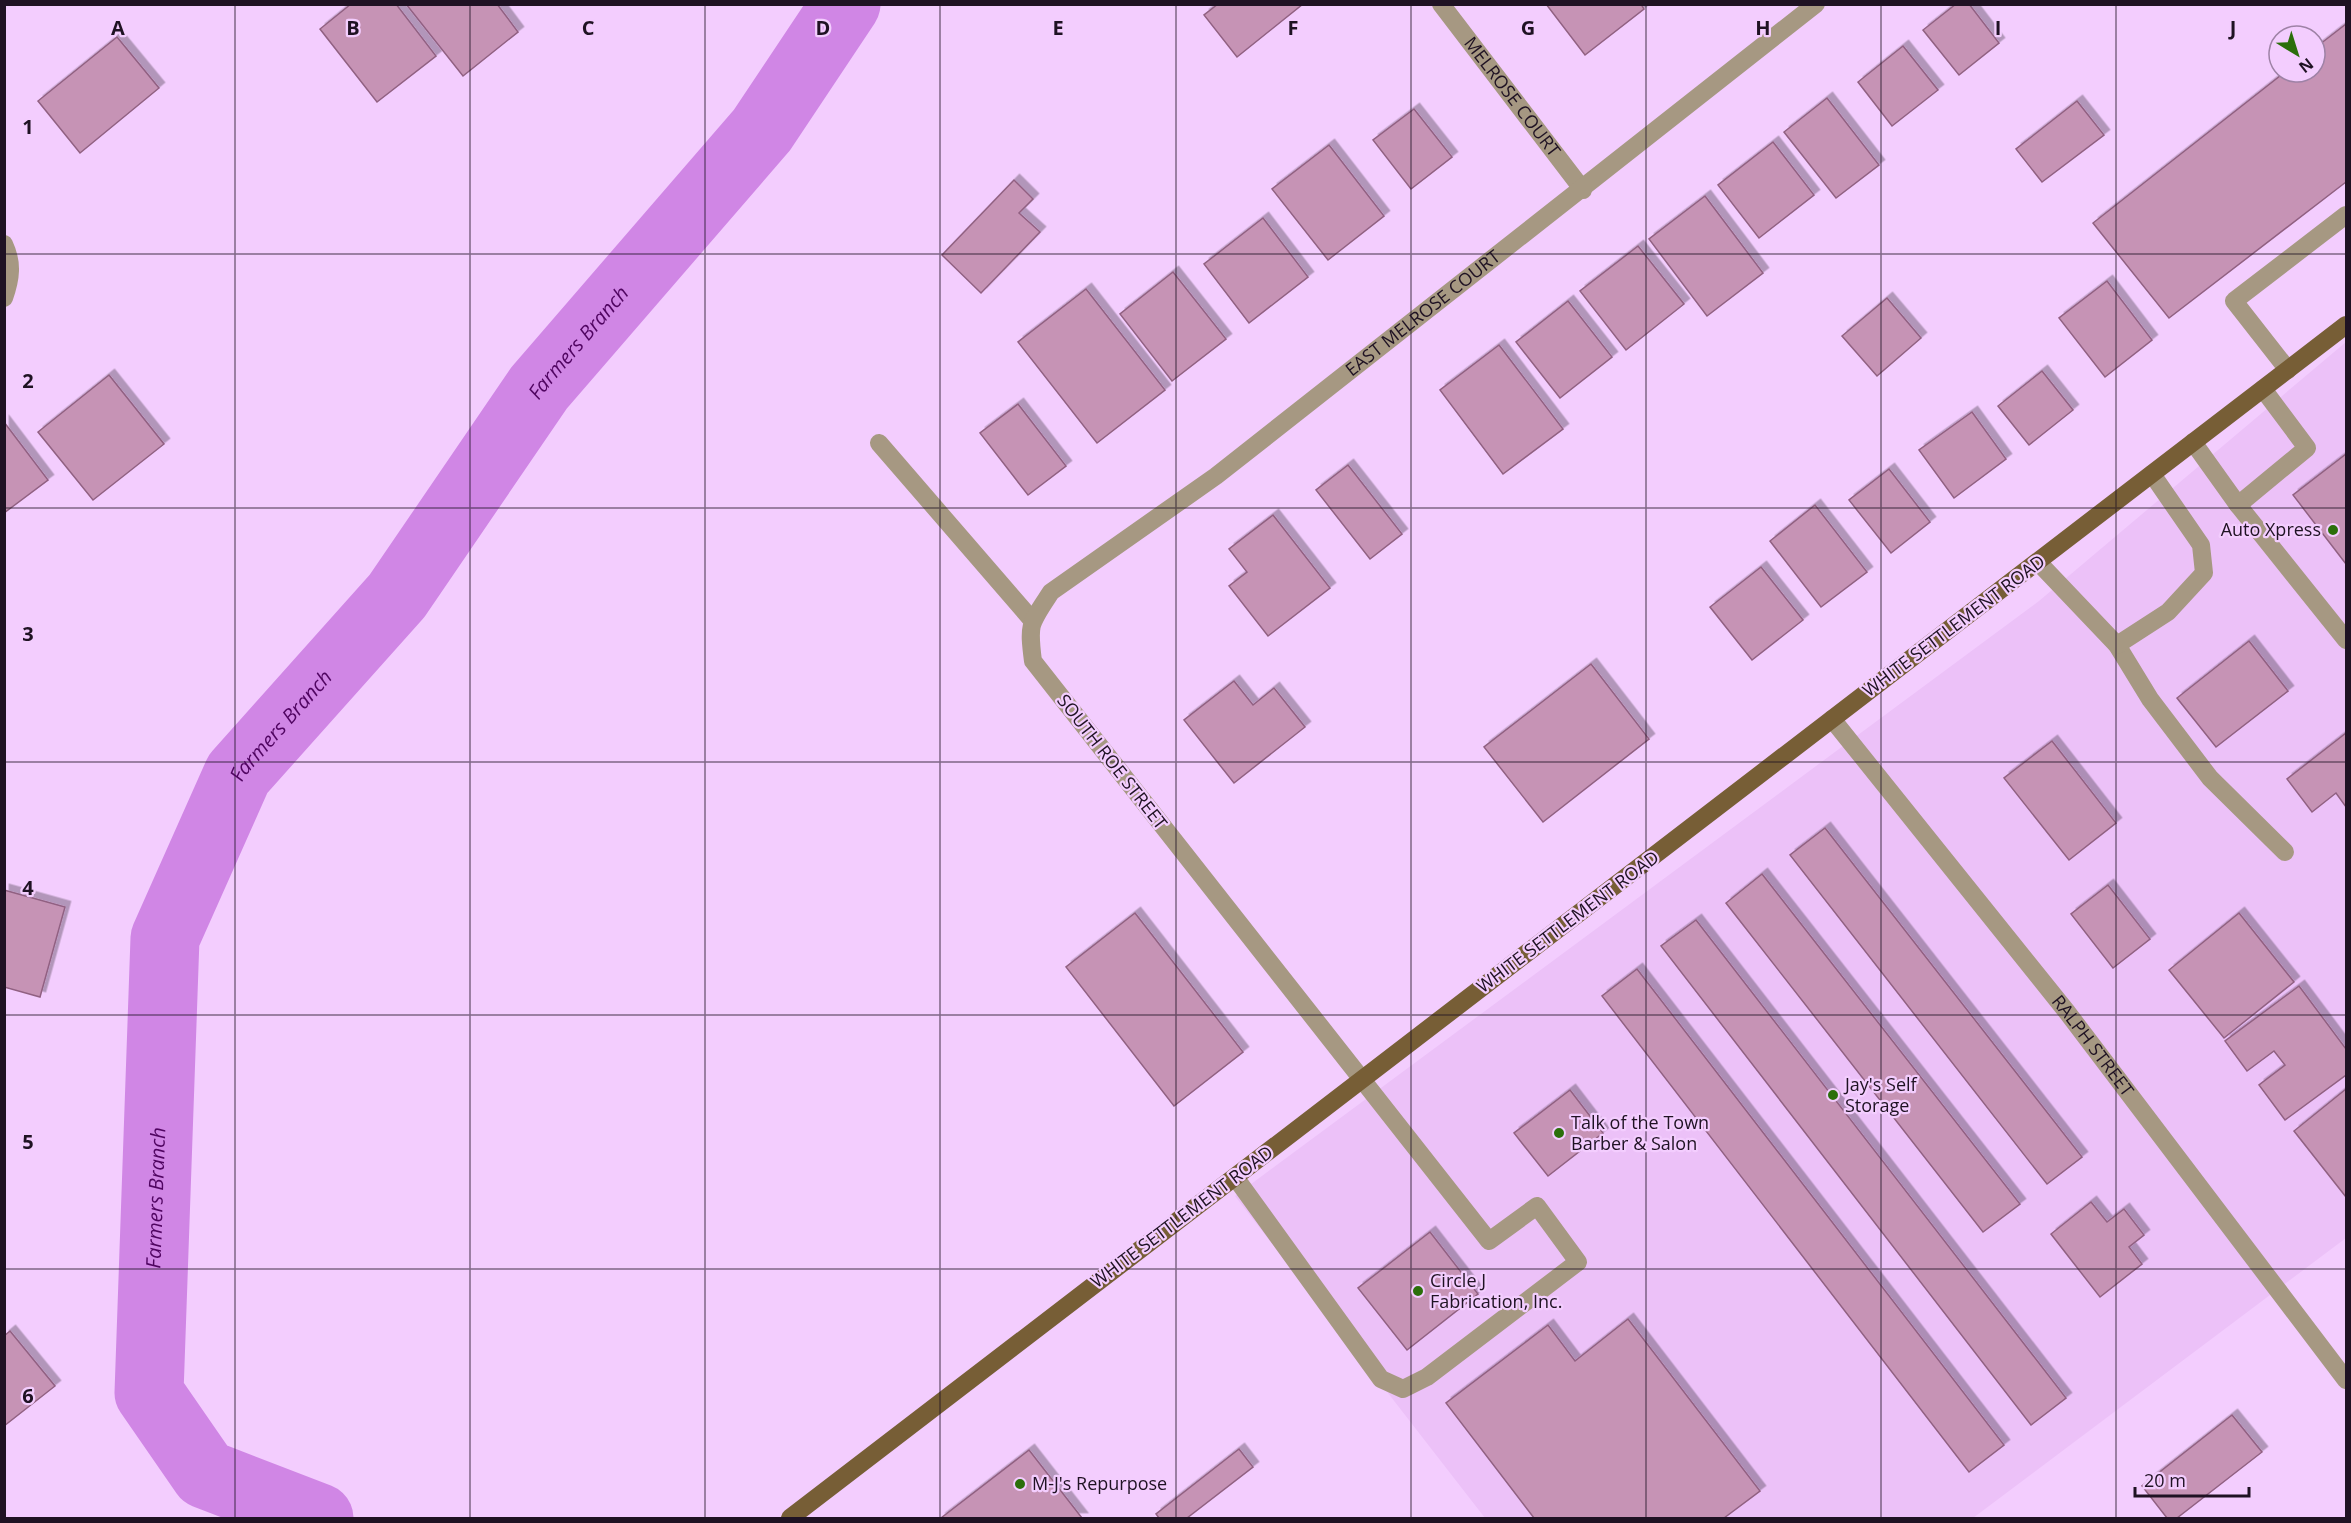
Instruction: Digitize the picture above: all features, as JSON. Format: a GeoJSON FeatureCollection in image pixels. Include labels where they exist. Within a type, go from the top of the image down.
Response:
{"type":"FeatureCollection","features":[{"type":"Feature","properties":{"kind":"main road","name":"WHITE SETTLEMENT ROAD"},"geometry":{"type":"LineString","coordinates":[[792,1518],[2346,325]]}},
{"type":"Feature","properties":{"kind":"street","name":"MELROSE COURT"},"geometry":{"type":"LineString","coordinates":[[1440,4],[1583,190]]}},
{"type":"Feature","properties":{"kind":"street","name":"EAST MELROSE COURT"},"geometry":{"type":"LineString","coordinates":[[1032,620],[1051,592],[1216,476],[1583,190],[1816,4]]}},
{"type":"Feature","properties":{"kind":"street"},"geometry":{"type":"LineString","coordinates":[[2288,370],[2234,301],[2346,215]]}},
{"type":"Feature","properties":{"kind":"street"},"geometry":{"type":"LineString","coordinates":[[4,244],[9,254],[12,276],[4,298]]}},
{"type":"Feature","properties":{"kind":"street"},"geometry":{"type":"LineString","coordinates":[[2238,505],[2307,448],[2263,389]]}},
{"type":"Feature","properties":{"kind":"street"},"geometry":{"type":"LineString","coordinates":[[2193,442],[2238,505],[2346,640]]}},
{"type":"Feature","properties":{"kind":"street"},"geometry":{"type":"LineString","coordinates":[[879,443],[1032,620]]}},
{"type":"Feature","properties":{"kind":"street"},"geometry":{"type":"LineString","coordinates":[[2117,645],[2168,612],[2204,573],[2201,545],[2152,474]]}},
{"type":"Feature","properties":{"kind":"street"},"geometry":{"type":"LineString","coordinates":[[2038,562],[2117,645],[2150,699],[2210,778],[2285,852]]}},
{"type":"Feature","properties":{"kind":"street","name":"SOUTH ROE STREET"},"geometry":{"type":"LineString","coordinates":[[1032,620],[1029,632],[1033,661],[1489,1242],[1537,1206],[1578,1262],[1427,1377],[1403,1389],[1381,1379],[1235,1177]]}},
{"type":"Feature","properties":{"kind":"street","name":"RALPH STREET"},"geometry":{"type":"LineString","coordinates":[[1832,719],[2067,1012],[2346,1380]]}},
{"type":"Feature","properties":{"kind":"shaded area"},"geometry":{"type":"Polygon","coordinates":[[[2346,342],[2346,1238],[1973,1518],[1485,1518],[1235,1196],[2039,601],[2346,342]]]}},
{"type":"Feature","properties":{"kind":"building"},"geometry":{"type":"Polygon","coordinates":[[[351,4],[396,4],[436,56],[377,102],[320,29],[351,4]]]}},
{"type":"Feature","properties":{"kind":"building"},"geometry":{"type":"Polygon","coordinates":[[[406,4],[497,4],[518,32],[463,76],[406,4]]]}},
{"type":"Feature","properties":{"kind":"building"},"geometry":{"type":"Polygon","coordinates":[[[1218,4],[1303,4],[1237,57],[1204,15],[1218,4]]]}},
{"type":"Feature","properties":{"kind":"building"},"geometry":{"type":"Polygon","coordinates":[[[1546,4],[1641,4],[1644,9],[1585,55],[1546,4]]]}},
{"type":"Feature","properties":{"kind":"building"},"geometry":{"type":"Polygon","coordinates":[[[1956,4],[1969,4],[1999,43],[1959,75],[1923,30],[1956,4]]]}},
{"type":"Feature","properties":{"kind":"building"},"geometry":{"type":"Polygon","coordinates":[[[2346,24],[2346,182],[2169,318],[2093,223],[2270,84],[2327,84],[2327,39],[2346,24]]]}},
{"type":"Feature","properties":{"kind":"building"},"geometry":{"type":"Polygon","coordinates":[[[117,37],[159,88],[80,153],[38,101],[117,37]]]}},
{"type":"Feature","properties":{"kind":"building"},"geometry":{"type":"Polygon","coordinates":[[[1903,46],[1938,90],[1892,126],[1858,82],[1903,46]]]}},
{"type":"Feature","properties":{"kind":"building"},"geometry":{"type":"Polygon","coordinates":[[[1827,98],[1879,165],[1836,198],[1784,132],[1827,98]]]}},
{"type":"Feature","properties":{"kind":"building"},"geometry":{"type":"Polygon","coordinates":[[[2077,101],[2104,135],[2042,182],[2016,149],[2077,101]]]}},
{"type":"Feature","properties":{"kind":"building"},"geometry":{"type":"Polygon","coordinates":[[[1414,109],[1452,157],[1411,189],[1373,140],[1414,109]]]}},
{"type":"Feature","properties":{"kind":"building"},"geometry":{"type":"Polygon","coordinates":[[[1773,142],[1814,195],[1759,238],[1718,185],[1773,142]]]}},
{"type":"Feature","properties":{"kind":"building"},"geometry":{"type":"Polygon","coordinates":[[[1329,145],[1384,216],[1328,260],[1272,189],[1329,145]]]}},
{"type":"Feature","properties":{"kind":"building"},"geometry":{"type":"Polygon","coordinates":[[[1014,180],[1033,199],[1019,213],[1040,232],[981,293],[942,255],[1014,180]]]}},
{"type":"Feature","properties":{"kind":"building"},"geometry":{"type":"Polygon","coordinates":[[[1705,196],[1763,273],[1707,316],[1649,239],[1705,196]]]}},
{"type":"Feature","properties":{"kind":"building"},"geometry":{"type":"Polygon","coordinates":[[[1263,218],[1308,277],[1249,323],[1204,264],[1263,218]]]}},
{"type":"Feature","properties":{"kind":"building"},"geometry":{"type":"Polygon","coordinates":[[[1638,246],[1684,304],[1626,350],[1580,291],[1638,246]]]}},
{"type":"Feature","properties":{"kind":"building"},"geometry":{"type":"Polygon","coordinates":[[[1173,272],[1226,339],[1172,381],[1120,314],[1173,272]]]}},
{"type":"Feature","properties":{"kind":"building"},"geometry":{"type":"Polygon","coordinates":[[[2107,281],[2152,340],[2105,377],[2059,318],[2107,281]]]}},
{"type":"Feature","properties":{"kind":"building"},"geometry":{"type":"Polygon","coordinates":[[[1086,289],[1165,390],[1097,443],[1018,342],[1086,289]]]}},
{"type":"Feature","properties":{"kind":"building"},"geometry":{"type":"Polygon","coordinates":[[[1887,298],[1921,338],[1877,376],[1842,336],[1887,298]]]}},
{"type":"Feature","properties":{"kind":"building"},"geometry":{"type":"Polygon","coordinates":[[[1568,301],[1612,357],[1560,398],[1516,342],[1568,301]]]}},
{"type":"Feature","properties":{"kind":"building"},"geometry":{"type":"Polygon","coordinates":[[[1499,345],[1563,429],[1503,474],[1440,390],[1499,345]]]}},
{"type":"Feature","properties":{"kind":"building"},"geometry":{"type":"Polygon","coordinates":[[[2042,371],[2073,410],[2029,445],[1998,406],[2042,371]]]}},
{"type":"Feature","properties":{"kind":"building"},"geometry":{"type":"Polygon","coordinates":[[[109,375],[164,444],[93,500],[38,432],[109,375]]]}},
{"type":"Feature","properties":{"kind":"building"},"geometry":{"type":"Polygon","coordinates":[[[1018,404],[1066,466],[1028,495],[980,433],[1018,404]]]}},
{"type":"Feature","properties":{"kind":"building"},"geometry":{"type":"Polygon","coordinates":[[[1972,412],[2006,459],[1954,498],[1919,450],[1972,412]]]}},
{"type":"Feature","properties":{"kind":"building"},"geometry":{"type":"Polygon","coordinates":[[[4,422],[48,480],[4,513],[4,422]]]}},
{"type":"Feature","properties":{"kind":"building","name":"Auto Xpress"},"geometry":{"type":"Polygon","coordinates":[[[2346,454],[2346,564],[2293,495],[2346,454]]]}},
{"type":"Feature","properties":{"kind":"building"},"geometry":{"type":"Polygon","coordinates":[[[1348,465],[1402,534],[1370,559],[1316,490],[1348,465]]]}},
{"type":"Feature","properties":{"kind":"building"},"geometry":{"type":"Polygon","coordinates":[[[1889,469],[1930,522],[1891,553],[1849,500],[1889,469]]]}},
{"type":"Feature","properties":{"kind":"building"},"geometry":{"type":"Polygon","coordinates":[[[1815,505],[1867,572],[1821,607],[1770,541],[1815,505]]]}},
{"type":"Feature","properties":{"kind":"building"},"geometry":{"type":"Polygon","coordinates":[[[1273,515],[1330,588],[1268,636],[1229,586],[1247,572],[1229,549],[1273,515]]]}},
{"type":"Feature","properties":{"kind":"building"},"geometry":{"type":"Polygon","coordinates":[[[1761,567],[1803,620],[1752,660],[1710,607],[1761,567]]]}},
{"type":"Feature","properties":{"kind":"building"},"geometry":{"type":"Polygon","coordinates":[[[2249,641],[2288,691],[2216,747],[2177,698],[2249,641]]]}},
{"type":"Feature","properties":{"kind":"building"},"geometry":{"type":"Polygon","coordinates":[[[1591,664],[1649,739],[1543,822],[1484,747],[1591,664]]]}},
{"type":"Feature","properties":{"kind":"building"},"geometry":{"type":"Polygon","coordinates":[[[1234,681],[1253,705],[1274,688],[1305,727],[1234,783],[1184,720],[1234,681]]]}},
{"type":"Feature","properties":{"kind":"building"},"geometry":{"type":"Polygon","coordinates":[[[2346,733],[2346,807],[2336,793],[2312,812],[2287,779],[2346,733]]]}},
{"type":"Feature","properties":{"kind":"building"},"geometry":{"type":"Polygon","coordinates":[[[2052,741],[2116,823],[2069,860],[2004,778],[2052,741]]]}},
{"type":"Feature","properties":{"kind":"building"},"geometry":{"type":"Polygon","coordinates":[[[1825,828],[2082,1157],[2047,1184],[1790,855],[1825,828]]]}},
{"type":"Feature","properties":{"kind":"building"},"geometry":{"type":"Polygon","coordinates":[[[1762,874],[2020,1204],[1983,1232],[1726,903],[1762,874]]]}},
{"type":"Feature","properties":{"kind":"building"},"geometry":{"type":"Polygon","coordinates":[[[2108,885],[2150,939],[2113,968],[2071,914],[2108,885]]]}},
{"type":"Feature","properties":{"kind":"building"},"geometry":{"type":"Polygon","coordinates":[[[4,890],[65,907],[40,997],[4,987],[4,890]]]}},
{"type":"Feature","properties":{"kind":"building"},"geometry":{"type":"Polygon","coordinates":[[[1135,913],[1243,1052],[1174,1106],[1066,967],[1135,913]]]}},
{"type":"Feature","properties":{"kind":"building"},"geometry":{"type":"Polygon","coordinates":[[[2239,913],[2294,982],[2224,1038],[2169,970],[2239,913]]]}},
{"type":"Feature","properties":{"kind":"building"},"geometry":{"type":"Polygon","coordinates":[[[1696,920],[2066,1398],[2031,1425],[1661,946],[1696,920]]]}},
{"type":"Feature","properties":{"kind":"building"},"geometry":{"type":"Polygon","coordinates":[[[1637,969],[2004,1445],[1969,1472],[1602,996],[1637,969]]]}},
{"type":"Feature","properties":{"kind":"building"},"geometry":{"type":"Polygon","coordinates":[[[2299,986],[2346,1049],[2346,1075],[2285,1120],[2259,1085],[2285,1065],[2274,1051],[2247,1071],[2225,1041],[2299,986]]]}},
{"type":"Feature","properties":{"kind":"building"},"geometry":{"type":"Polygon","coordinates":[[[2346,1089],[2346,1197],[2294,1131],[2346,1089]]]}},
{"type":"Feature","properties":{"kind":"building","name":"Talk of the Town Barber & Salon"},"geometry":{"type":"Polygon","coordinates":[[[1570,1090],[1603,1133],[1548,1176],[1514,1133],[1570,1090]]]}},
{"type":"Feature","properties":{"kind":"building"},"geometry":{"type":"Polygon","coordinates":[[[2091,1202],[2107,1222],[2124,1209],[2144,1235],[2129,1247],[2142,1264],[2100,1297],[2051,1234],[2091,1202]]]}},
{"type":"Feature","properties":{"kind":"building","name":"Circle J Fabrication, Inc."},"geometry":{"type":"Polygon","coordinates":[[[1430,1232],[1478,1294],[1407,1350],[1358,1288],[1430,1232]]]}},
{"type":"Feature","properties":{"kind":"building"},"geometry":{"type":"Polygon","coordinates":[[[1628,1319],[1760,1491],[1724,1518],[1534,1518],[1446,1403],[1548,1325],[1575,1361],[1628,1319]]]}},
{"type":"Feature","properties":{"kind":"building"},"geometry":{"type":"Polygon","coordinates":[[[10,1331],[55,1386],[4,1426],[4,1336],[10,1331]]]}},
{"type":"Feature","properties":{"kind":"building"},"geometry":{"type":"Polygon","coordinates":[[[2232,1415],[2262,1452],[2177,1518],[2167,1518],[2142,1486],[2232,1415]]]}},
{"type":"Feature","properties":{"kind":"building"},"geometry":{"type":"Polygon","coordinates":[[[1239,1449],[1253,1467],[1187,1518],[1159,1518],[1156,1514],[1239,1449]]]}},
{"type":"Feature","properties":{"kind":"building","name":"M-J's Repurpose"},"geometry":{"type":"Polygon","coordinates":[[[1029,1450],[1082,1518],[941,1518],[1029,1450]]]}},
{"type":"Feature","properties":{"kind":"waterway","name":"Farmers Branch"},"geometry":{"type":"LineString","coordinates":[[319,1518],[205,1474],[149,1393],[165,938],[238,774],[397,596],[539,388],[762,130],[846,4]]}},
{"type":"Feature","properties":{"kind":"place","name":"Auto Xpress"},"geometry":{"type":"Point","coordinates":[2333,530]}},
{"type":"Feature","properties":{"kind":"place","name":"Jay's Self Storage"},"geometry":{"type":"Point","coordinates":[1833,1095]}},
{"type":"Feature","properties":{"kind":"place","name":"Talk of the Town Barber & Salon"},"geometry":{"type":"Point","coordinates":[1559,1133]}},
{"type":"Feature","properties":{"kind":"place","name":"Circle J Fabrication, Inc."},"geometry":{"type":"Point","coordinates":[1418,1291]}},
{"type":"Feature","properties":{"kind":"place","name":"M-J's Repurpose"},"geometry":{"type":"Point","coordinates":[1020,1484]}}]}
